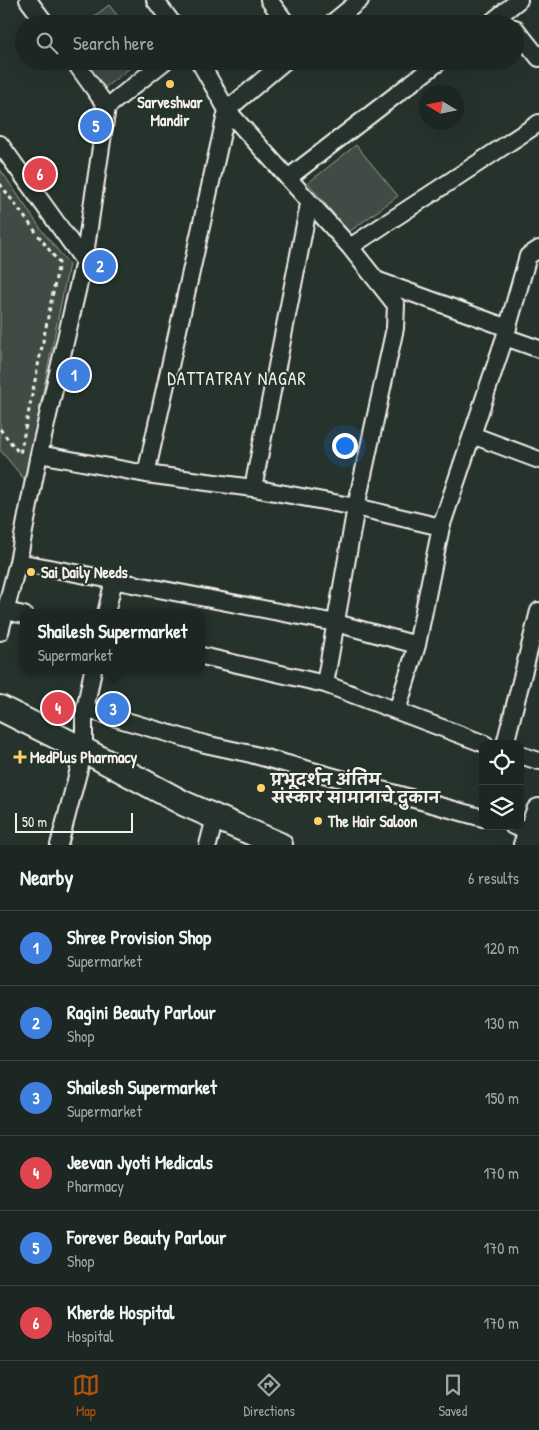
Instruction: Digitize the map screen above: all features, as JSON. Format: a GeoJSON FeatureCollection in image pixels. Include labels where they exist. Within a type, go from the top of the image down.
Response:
{"type":"FeatureCollection","features":[{"type":"Feature","properties":{"kind":"main road"},"geometry":{"type":"LineString","coordinates":[[0,708],[185,804],[280,845]]}},
{"type":"Feature","properties":{"kind":"street"},"geometry":{"type":"LineString","coordinates":[[28,0],[39,15]]}},
{"type":"Feature","properties":{"kind":"street"},"geometry":{"type":"LineString","coordinates":[[155,0],[166,15]]}},
{"type":"Feature","properties":{"kind":"street"},"geometry":{"type":"LineString","coordinates":[[269,0],[280,15]]}},
{"type":"Feature","properties":{"kind":"street"},"geometry":{"type":"LineString","coordinates":[[342,15],[360,0]]}},
{"type":"Feature","properties":{"kind":"street"},"geometry":{"type":"LineString","coordinates":[[510,15],[519,0]]}},
{"type":"Feature","properties":{"kind":"street"},"geometry":{"type":"LineString","coordinates":[[524,39],[539,58]]}},
{"type":"Feature","properties":{"kind":"street"},"geometry":{"type":"LineString","coordinates":[[81,70],[108,107]]}},
{"type":"Feature","properties":{"kind":"street"},"geometry":{"type":"LineString","coordinates":[[0,632],[18,562],[39,454],[84,261],[108,107],[154,70]]}},
{"type":"Feature","properties":{"kind":"street"},"geometry":{"type":"LineString","coordinates":[[204,70],[226,110],[309,204],[350,247],[396,306],[395,328],[356,507],[325,684]]}},
{"type":"Feature","properties":{"kind":"street"},"geometry":{"type":"LineString","coordinates":[[146,474],[226,110],[274,70]]}},
{"type":"Feature","properties":{"kind":"street"},"geometry":{"type":"LineString","coordinates":[[288,178],[428,70]]}},
{"type":"Feature","properties":{"kind":"street"},"geometry":{"type":"LineString","coordinates":[[350,247],[539,123]]}},
{"type":"Feature","properties":{"kind":"street"},"geometry":{"type":"LineString","coordinates":[[0,144],[84,261]]}},
{"type":"Feature","properties":{"kind":"street"},"geometry":{"type":"LineString","coordinates":[[252,488],[309,204]]}},
{"type":"Feature","properties":{"kind":"street"},"geometry":{"type":"LineString","coordinates":[[397,711],[418,645],[441,527],[506,333],[528,256],[539,249]]}},
{"type":"Feature","properties":{"kind":"street"},"geometry":{"type":"LineString","coordinates":[[376,280],[506,333],[539,349]]}},
{"type":"Feature","properties":{"kind":"street"},"geometry":{"type":"LineString","coordinates":[[472,435],[539,460]]}},
{"type":"Feature","properties":{"kind":"street"},"geometry":{"type":"LineString","coordinates":[[39,454],[146,474],[252,488],[356,507],[441,527]]}},
{"type":"Feature","properties":{"kind":"street"},"geometry":{"type":"LineString","coordinates":[[18,562],[336,623],[418,645]]}},
{"type":"Feature","properties":{"kind":"street"},"geometry":{"type":"LineString","coordinates":[[107,609],[114,580]]}},
{"type":"Feature","properties":{"kind":"street"},"geometry":{"type":"LineString","coordinates":[[5,611],[20,614]]}},
{"type":"Feature","properties":{"kind":"street"},"geometry":{"type":"LineString","coordinates":[[506,740],[539,611]]}},
{"type":"Feature","properties":{"kind":"street"},"geometry":{"type":"LineString","coordinates":[[205,657],[325,684],[479,742]]}},
{"type":"Feature","properties":{"kind":"street"},"geometry":{"type":"LineString","coordinates":[[59,845],[84,750],[85,709],[92,674]]}},
{"type":"Feature","properties":{"kind":"street"},"geometry":{"type":"LineString","coordinates":[[85,709],[205,744],[252,754],[479,817]]}},
{"type":"Feature","properties":{"kind":"street"},"geometry":{"type":"LineString","coordinates":[[524,756],[539,761]]}},
{"type":"Feature","properties":{"kind":"street"},"geometry":{"type":"LineString","coordinates":[[208,845],[215,818]]}},
{"type":"Feature","properties":{"kind":"path"},"geometry":{"type":"LineString","coordinates":[[0,184],[59,263],[20,454],[0,429]]}},
{"type":"Feature","properties":{"kind":"shaded area"},"geometry":{"type":"Polygon","coordinates":[[[109,5],[117,15],[96,15],[109,5]]]}},
{"type":"Feature","properties":{"kind":"shaded area"},"geometry":{"type":"Polygon","coordinates":[[[89,70],[127,70],[103,89],[89,70]]]}},
{"type":"Feature","properties":{"kind":"shaded area"},"geometry":{"type":"Polygon","coordinates":[[[356,145],[398,196],[349,232],[308,183],[356,145]]]}},
{"type":"Feature","properties":{"kind":"shaded area"},"geometry":{"type":"Polygon","coordinates":[[[0,169],[43,232],[69,264],[25,480],[0,450],[0,169]]]}},
{"type":"Feature","properties":{"kind":"place","name":"Sarveshwar Mandir"},"geometry":{"type":"Point","coordinates":[170,84]}},
{"type":"Feature","properties":{"kind":"place","name":"Forever Beauty Parlour"},"geometry":{"type":"Point","coordinates":[96,126]}},
{"type":"Feature","properties":{"kind":"place","name":"Kherde Hospital"},"geometry":{"type":"Point","coordinates":[40,174]}},
{"type":"Feature","properties":{"kind":"place","name":"Ragini Beauty Parlour"},"geometry":{"type":"Point","coordinates":[100,266]}},
{"type":"Feature","properties":{"kind":"place","name":"Shree Provision Shop"},"geometry":{"type":"Point","coordinates":[74,375]}},
{"type":"Feature","properties":{"kind":"place","name":"Sai Daily Needs"},"geometry":{"type":"Point","coordinates":[31,572]}},
{"type":"Feature","properties":{"kind":"place","name":"Jeevan Jyoti Medicals"},"geometry":{"type":"Point","coordinates":[58,708]}},
{"type":"Feature","properties":{"kind":"place","name":"Shailesh Supermarket"},"geometry":{"type":"Point","coordinates":[113,709]}},
{"type":"Feature","properties":{"kind":"place","name":"MedPlus Pharmacy"},"geometry":{"type":"Point","coordinates":[20,757]}},
{"type":"Feature","properties":{"kind":"place","name":"प्रभूदर्शन अंतिम संस्कार सामानाचे दुकान"},"geometry":{"type":"Point","coordinates":[261,788]}},
{"type":"Feature","properties":{"kind":"place","name":"The Hair Saloon"},"geometry":{"type":"Point","coordinates":[318,821]}},
{"type":"Feature","properties":{"kind":"district","name":"DATTATRAY NAGAR"},"geometry":{"type":"Point","coordinates":[237,379]}}]}
